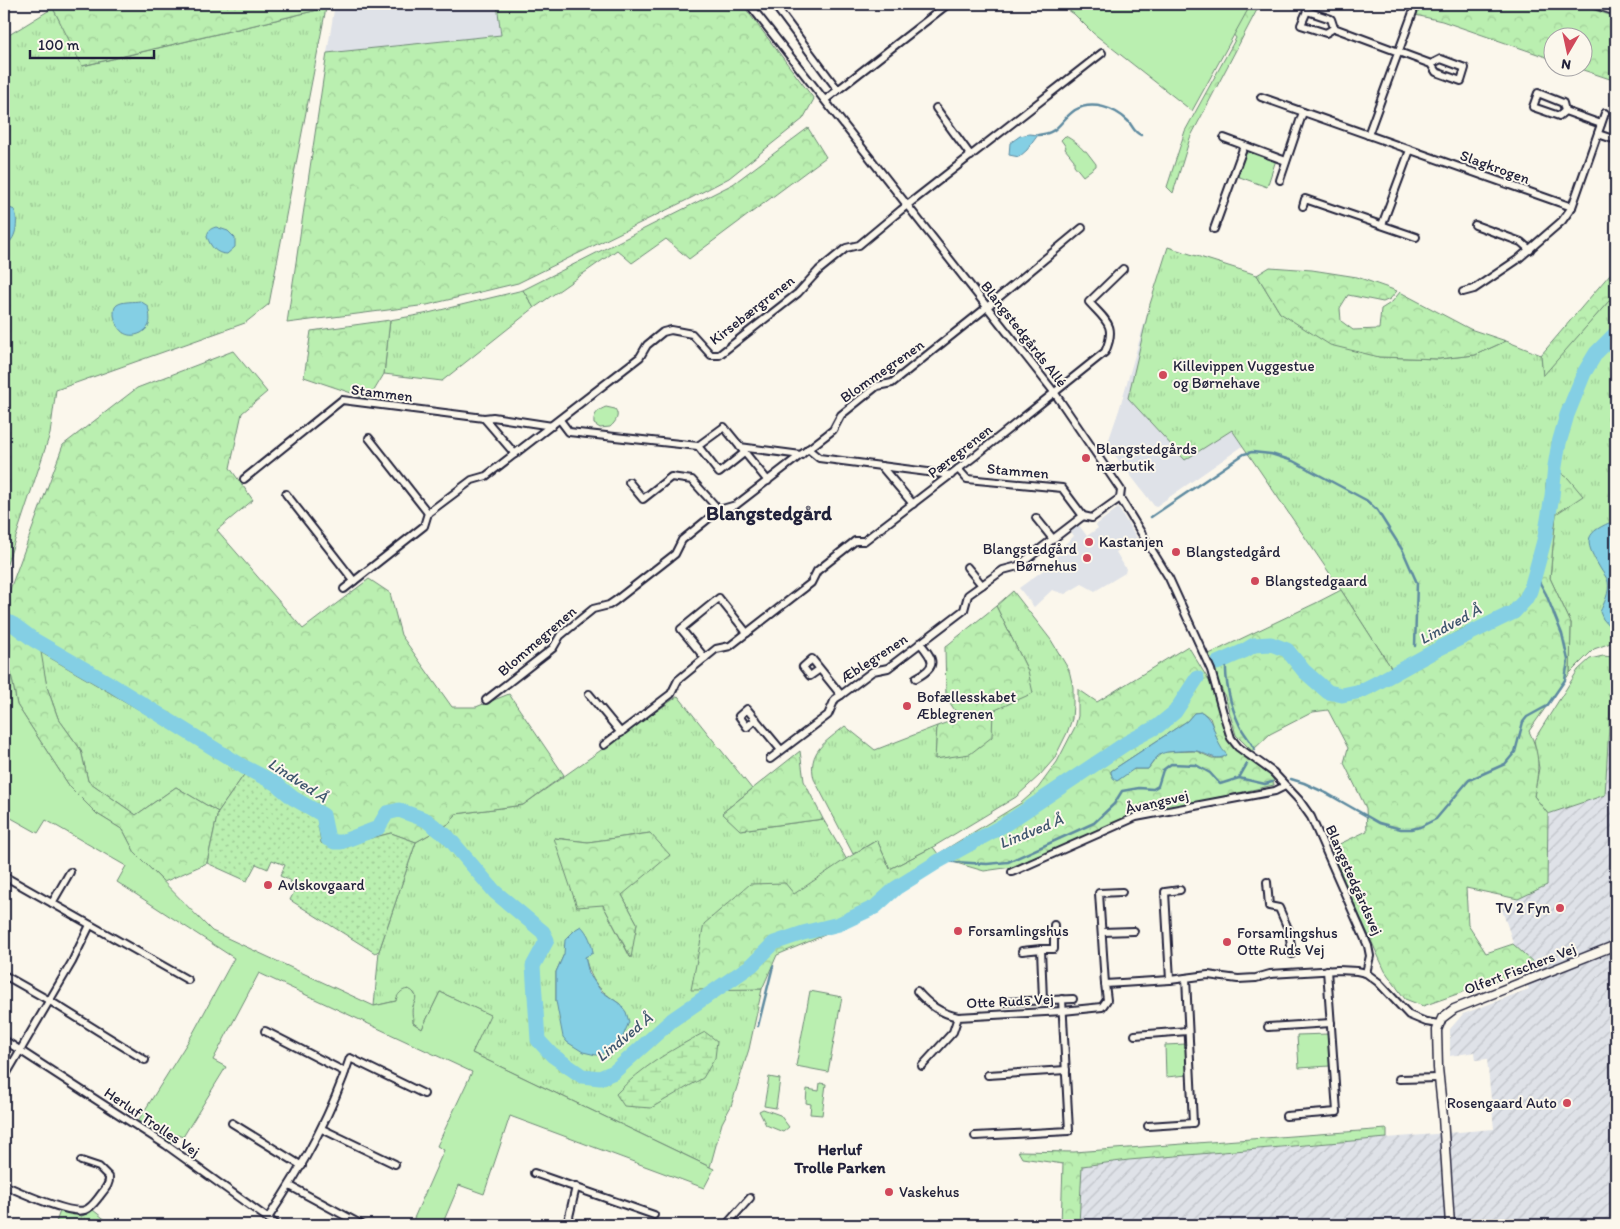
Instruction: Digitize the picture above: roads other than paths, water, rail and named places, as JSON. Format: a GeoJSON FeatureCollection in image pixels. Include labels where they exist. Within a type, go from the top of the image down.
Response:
{"type":"FeatureCollection","features":[{"type":"Feature","properties":{"kind":"street","name":"Blangstedgårds Allé"},"geometry":{"type":"LineString","coordinates":[[749,4],[1054,392],[1121,490],[1120,498],[1169,578],[1211,670],[1217,690]]}},
{"type":"Feature","properties":{"kind":"street","name":"Blangstedgårds Allé"},"geometry":{"type":"LineString","coordinates":[[753,4],[763,20]]}},
{"type":"Feature","properties":{"kind":"street"},"geometry":{"type":"LineString","coordinates":[[787,4],[779,11],[838,90]]}},
{"type":"Feature","properties":{"kind":"street"},"geometry":{"type":"LineString","coordinates":[[825,100],[948,4]]}},
{"type":"Feature","properties":{"kind":"street"},"geometry":{"type":"LineString","coordinates":[[1368,135],[1416,4]]}},
{"type":"Feature","properties":{"kind":"street"},"geometry":{"type":"LineString","coordinates":[[1595,4],[1616,11]]}},
{"type":"Feature","properties":{"kind":"street"},"geometry":{"type":"LineString","coordinates":[[1307,11],[1331,19],[1334,28],[1326,33],[1301,25],[1307,11]]}},
{"type":"Feature","properties":{"kind":"street"},"geometry":{"type":"LineString","coordinates":[[1334,28],[1431,64],[1436,72],[1461,81],[1465,68],[1440,59],[1431,64]]}},
{"type":"Feature","properties":{"kind":"street","name":"Kirsebærgrenen"},"geometry":{"type":"LineString","coordinates":[[344,589],[424,526],[428,513],[472,480],[486,476],[560,420],[640,357],[647,345],[663,332],[671,330],[692,334],[711,355],[719,355],[798,293],[819,270],[846,248],[859,245],[1102,54]]}},
{"type":"Feature","properties":{"kind":"street"},"geometry":{"type":"LineString","coordinates":[[1538,93],[1563,103],[1565,111],[1559,116],[1533,107],[1538,93]]}},
{"type":"Feature","properties":{"kind":"street","name":"Slagkrogen"},"geometry":{"type":"LineString","coordinates":[[1261,97],[1572,207]]}},
{"type":"Feature","properties":{"kind":"street"},"geometry":{"type":"LineString","coordinates":[[936,108],[971,156]]}},
{"type":"Feature","properties":{"kind":"street"},"geometry":{"type":"LineString","coordinates":[[1565,111],[1601,124]]}},
{"type":"Feature","properties":{"kind":"street"},"geometry":{"type":"LineString","coordinates":[[1280,180],[1303,112]]}},
{"type":"Feature","properties":{"kind":"street"},"geometry":{"type":"LineString","coordinates":[[1463,292],[1474,289],[1530,250],[1562,221],[1572,207],[1605,113]]}},
{"type":"Feature","properties":{"kind":"street"},"geometry":{"type":"LineString","coordinates":[[1598,134],[1616,140]]}},
{"type":"Feature","properties":{"kind":"street"},"geometry":{"type":"LineString","coordinates":[[1224,138],[1286,160]]}},
{"type":"Feature","properties":{"kind":"street"},"geometry":{"type":"LineString","coordinates":[[1214,229],[1244,146]]}},
{"type":"Feature","properties":{"kind":"street"},"geometry":{"type":"LineString","coordinates":[[1382,225],[1410,150]]}},
{"type":"Feature","properties":{"kind":"street"},"geometry":{"type":"LineString","coordinates":[[1303,206],[1305,198],[1416,237]]}},
{"type":"Feature","properties":{"kind":"street"},"geometry":{"type":"LineString","coordinates":[[1476,226],[1521,242],[1530,250]]}},
{"type":"Feature","properties":{"kind":"street","name":"Blommegrenen"},"geometry":{"type":"LineString","coordinates":[[486,700],[553,648],[560,636],[593,609],[609,606],[675,554],[682,540],[719,510],[736,505],[768,481],[833,430],[841,415],[878,386],[892,382],[987,307],[1082,228]]}},
{"type":"Feature","properties":{"kind":"street","name":"Pæregrenen"},"geometry":{"type":"LineString","coordinates":[[604,745],[671,694],[678,680],[716,649],[730,646],[811,583],[817,571],[855,541],[864,541],[958,470],[1105,352],[1111,332],[1107,322],[1088,302],[1123,269]]}},
{"type":"Feature","properties":{"kind":"street","name":"Stammen"},"geometry":{"type":"LineString","coordinates":[[244,479],[342,400],[484,418],[493,417],[552,426]]}},
{"type":"Feature","properties":{"kind":"street"},"geometry":{"type":"LineString","coordinates":[[484,418],[515,454]]}},
{"type":"Feature","properties":{"kind":"street"},"geometry":{"type":"LineString","coordinates":[[560,420],[569,432],[698,446],[724,427],[768,481]]}},
{"type":"Feature","properties":{"kind":"street"},"geometry":{"type":"LineString","coordinates":[[369,438],[428,513]]}},
{"type":"Feature","properties":{"kind":"street"},"geometry":{"type":"LineString","coordinates":[[698,446],[719,473],[742,450],[801,455]]}},
{"type":"Feature","properties":{"kind":"street"},"geometry":{"type":"LineString","coordinates":[[808,449],[819,458],[951,475]]}},
{"type":"Feature","properties":{"kind":"street"},"geometry":{"type":"LineString","coordinates":[[881,466],[913,504]]}},
{"type":"Feature","properties":{"kind":"street","name":"Stammen"},"geometry":{"type":"LineString","coordinates":[[958,470],[967,479],[1062,488],[1083,516]]}},
{"type":"Feature","properties":{"kind":"street"},"geometry":{"type":"LineString","coordinates":[[629,482],[643,499],[671,476],[692,480],[719,510]]}},
{"type":"Feature","properties":{"kind":"street"},"geometry":{"type":"LineString","coordinates":[[286,494],[354,581]]}},
{"type":"Feature","properties":{"kind":"street"},"geometry":{"type":"LineString","coordinates":[[1083,516],[1092,518],[1120,498]]}},
{"type":"Feature","properties":{"kind":"street","name":"Æblegrenen"},"geometry":{"type":"LineString","coordinates":[[770,759],[828,715],[835,699],[872,670],[888,668],[964,610],[968,595],[1003,570],[1018,566],[1083,516]]}},
{"type":"Feature","properties":{"kind":"street"},"geometry":{"type":"LineString","coordinates":[[1036,518],[1053,539]]}},
{"type":"Feature","properties":{"kind":"street"},"geometry":{"type":"LineString","coordinates":[[967,567],[982,585]]}},
{"type":"Feature","properties":{"kind":"street"},"geometry":{"type":"LineString","coordinates":[[705,658],[681,629],[719,598],[747,633]]}},
{"type":"Feature","properties":{"kind":"street","name":"Æblegrenen"},"geometry":{"type":"LineString","coordinates":[[916,678],[928,671],[932,662],[931,656],[920,643]]}},
{"type":"Feature","properties":{"kind":"street","name":"Æblegrenen"},"geometry":{"type":"LineString","coordinates":[[820,669],[841,695]]}},
{"type":"Feature","properties":{"kind":"street","name":"Blangstedgårdsvej"},"geometry":{"type":"LineString","coordinates":[[1217,690],[1231,738],[1235,744],[1273,772],[1304,805],[1311,817],[1368,946],[1370,956],[1366,973]]}},
{"type":"Feature","properties":{"kind":"street"},"geometry":{"type":"LineString","coordinates":[[589,694],[621,733]]}},
{"type":"Feature","properties":{"kind":"street"},"geometry":{"type":"LineString","coordinates":[[756,720],[781,750]]}},
{"type":"Feature","properties":{"kind":"street","name":"Åvangsvej"},"geometry":{"type":"LineString","coordinates":[[1012,872],[1136,817],[1276,791],[1285,786]]}},
{"type":"Feature","properties":{"kind":"street"},"geometry":{"type":"LineString","coordinates":[[52,903],[70,872]]}},
{"type":"Feature","properties":{"kind":"street"},"geometry":{"type":"LineString","coordinates":[[4,876],[188,980]]}},
{"type":"Feature","properties":{"kind":"street"},"geometry":{"type":"LineString","coordinates":[[1267,882],[1269,906],[1279,908],[1290,931],[1292,954]]}},
{"type":"Feature","properties":{"kind":"street"},"geometry":{"type":"LineString","coordinates":[[1170,980],[1165,892],[1180,890]]}},
{"type":"Feature","properties":{"kind":"street","name":"Otte Ruds Vej"},"geometry":{"type":"LineString","coordinates":[[917,991],[936,1010],[958,1017],[1102,1007],[1107,1000],[1099,892],[1122,892]]}},
{"type":"Feature","properties":{"kind":"street"},"geometry":{"type":"LineString","coordinates":[[4,1078],[72,962],[90,924]]}},
{"type":"Feature","properties":{"kind":"street"},"geometry":{"type":"LineString","coordinates":[[1022,951],[1054,949],[1054,925]]}},
{"type":"Feature","properties":{"kind":"street"},"geometry":{"type":"LineString","coordinates":[[1102,932],[1134,932]]}},
{"type":"Feature","properties":{"kind":"street","name":"Olfert Fischers Vej"},"geometry":{"type":"LineString","coordinates":[[1438,1024],[1445,1014],[1454,1009],[1616,946]]}},
{"type":"Feature","properties":{"kind":"street","name":"Otte Ruds Vej"},"geometry":{"type":"LineString","coordinates":[[1041,949],[1043,1000]]}},
{"type":"Feature","properties":{"kind":"street"},"geometry":{"type":"LineString","coordinates":[[1286,1116],[1338,1112],[1327,970]]}},
{"type":"Feature","properties":{"kind":"street"},"geometry":{"type":"LineString","coordinates":[[1105,984],[1170,980],[1208,975],[1238,979],[1256,978],[1270,974],[1327,970],[1347,970],[1366,973],[1384,988],[1409,1015],[1426,1022],[1438,1024],[1437,1048],[1450,1225]]}},
{"type":"Feature","properties":{"kind":"street"},"geometry":{"type":"LineString","coordinates":[[4,975],[145,1060]]}},
{"type":"Feature","properties":{"kind":"street"},"geometry":{"type":"LineString","coordinates":[[1148,1126],[1193,1123],[1186,978]]}},
{"type":"Feature","properties":{"kind":"street","name":"Otte Ruds Vej"},"geometry":{"type":"LineString","coordinates":[[975,1136],[1069,1131],[1062,999]]}},
{"type":"Feature","properties":{"kind":"street","name":"Otte Ruds Vej"},"geometry":{"type":"LineString","coordinates":[[1004,1002],[1073,999]]}},
{"type":"Feature","properties":{"kind":"street","name":"Otte Ruds Vej"},"geometry":{"type":"LineString","coordinates":[[922,1066],[953,1032],[958,1017]]}},
{"type":"Feature","properties":{"kind":"street"},"geometry":{"type":"LineString","coordinates":[[1268,1027],[1331,1023]]}},
{"type":"Feature","properties":{"kind":"street"},"geometry":{"type":"LineString","coordinates":[[265,1031],[345,1072]]}},
{"type":"Feature","properties":{"kind":"street"},"geometry":{"type":"LineString","coordinates":[[1135,1035],[1188,1031]]}},
{"type":"Feature","properties":{"kind":"street","name":"Herluf Trolles Vej"},"geometry":{"type":"LineString","coordinates":[[4,1040],[166,1145],[277,1225]]}},
{"type":"Feature","properties":{"kind":"street"},"geometry":{"type":"LineString","coordinates":[[268,1218],[290,1186],[322,1129],[350,1058],[424,1094]]}},
{"type":"Feature","properties":{"kind":"street"},"geometry":{"type":"LineString","coordinates":[[988,1075],[1066,1070]]}},
{"type":"Feature","properties":{"kind":"street"},"geometry":{"type":"LineString","coordinates":[[1400,1079],[1439,1078]]}},
{"type":"Feature","properties":{"kind":"street"},"geometry":{"type":"LineString","coordinates":[[232,1124],[302,1166]]}},
{"type":"Feature","properties":{"kind":"street"},"geometry":{"type":"LineString","coordinates":[[322,1129],[395,1164]]}},
{"type":"Feature","properties":{"kind":"street"},"geometry":{"type":"LineString","coordinates":[[4,1185],[34,1198],[75,1211],[86,1209],[90,1207],[108,1186],[109,1177],[99,1167],[81,1161]]}},
{"type":"Feature","properties":{"kind":"street"},"geometry":{"type":"LineString","coordinates":[[534,1173],[654,1215]]}},
{"type":"Feature","properties":{"kind":"street"},"geometry":{"type":"LineString","coordinates":[[290,1186],[362,1225]]}},
{"type":"Feature","properties":{"kind":"street"},"geometry":{"type":"LineString","coordinates":[[568,1225],[576,1187]]}},
{"type":"Feature","properties":{"kind":"street"},"geometry":{"type":"LineString","coordinates":[[726,1225],[750,1198]]}},
{"type":"Feature","properties":{"kind":"water"},"geometry":{"type":"Polygon","coordinates":[[[1038,135],[1027,150],[1019,157],[1009,155],[1010,143],[1020,136],[1038,135]]]}},
{"type":"Feature","properties":{"kind":"water"},"geometry":{"type":"Polygon","coordinates":[[[4,206],[15,210],[16,231],[12,240],[4,246],[4,206]]]}},
{"type":"Feature","properties":{"kind":"water"},"geometry":{"type":"Polygon","coordinates":[[[216,227],[228,231],[235,238],[235,247],[227,254],[220,253],[214,249],[207,237],[209,230],[216,227]]]}},
{"type":"Feature","properties":{"kind":"water"},"geometry":{"type":"Polygon","coordinates":[[[140,301],[148,306],[149,325],[136,335],[126,334],[117,325],[114,315],[115,308],[122,303],[140,301]]]}},
{"type":"Feature","properties":{"kind":"water"},"geometry":{"type":"Polygon","coordinates":[[[1616,520],[1616,626],[1609,626],[1600,612],[1607,594],[1608,582],[1594,558],[1589,543],[1592,533],[1616,520]]]}},
{"type":"Feature","properties":{"kind":"water"},"geometry":{"type":"Polygon","coordinates":[[[1202,712],[1211,722],[1219,744],[1227,755],[1216,758],[1197,751],[1164,753],[1155,759],[1148,769],[1134,769],[1117,781],[1113,778],[1111,771],[1187,721],[1194,713],[1202,712]]]}},
{"type":"Feature","properties":{"kind":"water"},"geometry":{"type":"Polygon","coordinates":[[[581,926],[588,935],[593,953],[585,957],[589,974],[601,991],[620,1004],[626,1012],[629,1022],[621,1041],[607,1052],[596,1055],[583,1052],[567,1042],[563,1037],[556,1001],[556,972],[564,954],[565,940],[581,926]]]}},
{"type":"Feature","properties":{"kind":"waterway"},"geometry":{"type":"LineString","coordinates":[[1038,135],[1051,132],[1075,110],[1089,106],[1103,107],[1117,112],[1141,135]]}},
{"type":"Feature","properties":{"kind":"waterway"},"geometry":{"type":"LineString","coordinates":[[4,266],[6,278],[4,285]]}},
{"type":"Feature","properties":{"kind":"waterway"},"geometry":{"type":"LineString","coordinates":[[4,318],[6,322],[4,326]]}},
{"type":"Feature","properties":{"kind":"waterway","name":"Lindved Å"},"geometry":{"type":"LineString","coordinates":[[1217,663],[1254,645],[1271,644],[1287,650],[1304,671],[1328,692],[1342,695],[1361,691],[1440,648],[1514,612],[1530,591],[1545,537],[1559,443],[1567,415],[1584,373],[1596,353],[1616,333]]}},
{"type":"Feature","properties":{"kind":"waterway"},"geometry":{"type":"LineString","coordinates":[[1151,517],[1244,454],[1252,452],[1271,454],[1293,461],[1366,500],[1377,510],[1403,551],[1417,583],[1415,646]]}},
{"type":"Feature","properties":{"kind":"waterway"},"geometry":{"type":"LineString","coordinates":[[1291,779],[1328,794],[1379,823],[1401,829],[1412,829],[1436,819],[1469,780],[1505,764],[1515,752],[1523,722],[1527,717],[1547,706],[1565,680],[1568,660],[1562,634],[1546,594],[1535,574]]}},
{"type":"Feature","properties":{"kind":"waterway","name":"Lindved Å"},"geometry":{"type":"LineString","coordinates":[[4,620],[244,767],[275,783],[293,798],[323,815],[328,839],[341,842],[378,828],[387,813],[399,810],[426,820],[448,837],[495,892],[543,932],[547,940],[533,966],[538,1040],[552,1055],[582,1076],[600,1078],[614,1072],[672,1020],[752,965],[774,943],[839,924],[875,907],[896,888],[939,861],[1004,825],[1128,742],[1158,726],[1175,712],[1197,678]]}},
{"type":"Feature","properties":{"kind":"waterway","name":"Lindved Å"},"geometry":{"type":"LineString","coordinates":[[1226,659],[1227,685],[1233,710],[1240,726],[1255,750]]}},
{"type":"Feature","properties":{"kind":"waterway","name":"Lindved Å"},"geometry":{"type":"LineString","coordinates":[[939,861],[987,864],[1008,862],[1094,823],[1114,804],[1122,791],[1139,788],[1153,789],[1158,786],[1163,770],[1171,764],[1196,765],[1210,773],[1220,784],[1239,778],[1247,764]]}},
{"type":"Feature","properties":{"kind":"waterway"},"geometry":{"type":"LineString","coordinates":[[1239,778],[1265,784],[1272,782]]}},
{"type":"Feature","properties":{"kind":"waterway"},"geometry":{"type":"LineString","coordinates":[[758,1026],[773,966]]}},
{"type":"Feature","properties":{"kind":"place","name":"Killevippen Vuggestue og Børnehave"},"geometry":{"type":"Point","coordinates":[1163,375]}},
{"type":"Feature","properties":{"kind":"place","name":"Blangstedgårds nærbutik"},"geometry":{"type":"Point","coordinates":[1086,458]}},
{"type":"Feature","properties":{"kind":"place","name":"Kastanjen"},"geometry":{"type":"Point","coordinates":[1089,542]}},
{"type":"Feature","properties":{"kind":"place","name":"Blangstedgård"},"geometry":{"type":"Point","coordinates":[1176,552]}},
{"type":"Feature","properties":{"kind":"place","name":"Blangstedgård Børnehus"},"geometry":{"type":"Point","coordinates":[1087,558]}},
{"type":"Feature","properties":{"kind":"place","name":"Blangstedgaard"},"geometry":{"type":"Point","coordinates":[1255,581]}},
{"type":"Feature","properties":{"kind":"place","name":"Bofællesskabet Æblegrenen"},"geometry":{"type":"Point","coordinates":[907,706]}},
{"type":"Feature","properties":{"kind":"place","name":"Avlskovgaard"},"geometry":{"type":"Point","coordinates":[268,885]}},
{"type":"Feature","properties":{"kind":"place","name":"TV 2 Fyn"},"geometry":{"type":"Point","coordinates":[1560,908]}},
{"type":"Feature","properties":{"kind":"place","name":"Forsamlingshus"},"geometry":{"type":"Point","coordinates":[958,931]}},
{"type":"Feature","properties":{"kind":"place","name":"Forsamlingshus Otte Ruds Vej"},"geometry":{"type":"Point","coordinates":[1227,942]}},
{"type":"Feature","properties":{"kind":"place","name":"Rosengaard Auto"},"geometry":{"type":"Point","coordinates":[1567,1103]}},
{"type":"Feature","properties":{"kind":"place","name":"Vaskehus"},"geometry":{"type":"Point","coordinates":[889,1192]}},
{"type":"Feature","properties":{"kind":"district","name":"Blangstedgård"},"geometry":{"type":"Point","coordinates":[769,513]}},
{"type":"Feature","properties":{"kind":"district","name":"Herluf Trolle Parken"},"geometry":{"type":"Point","coordinates":[840,1158]}}]}
